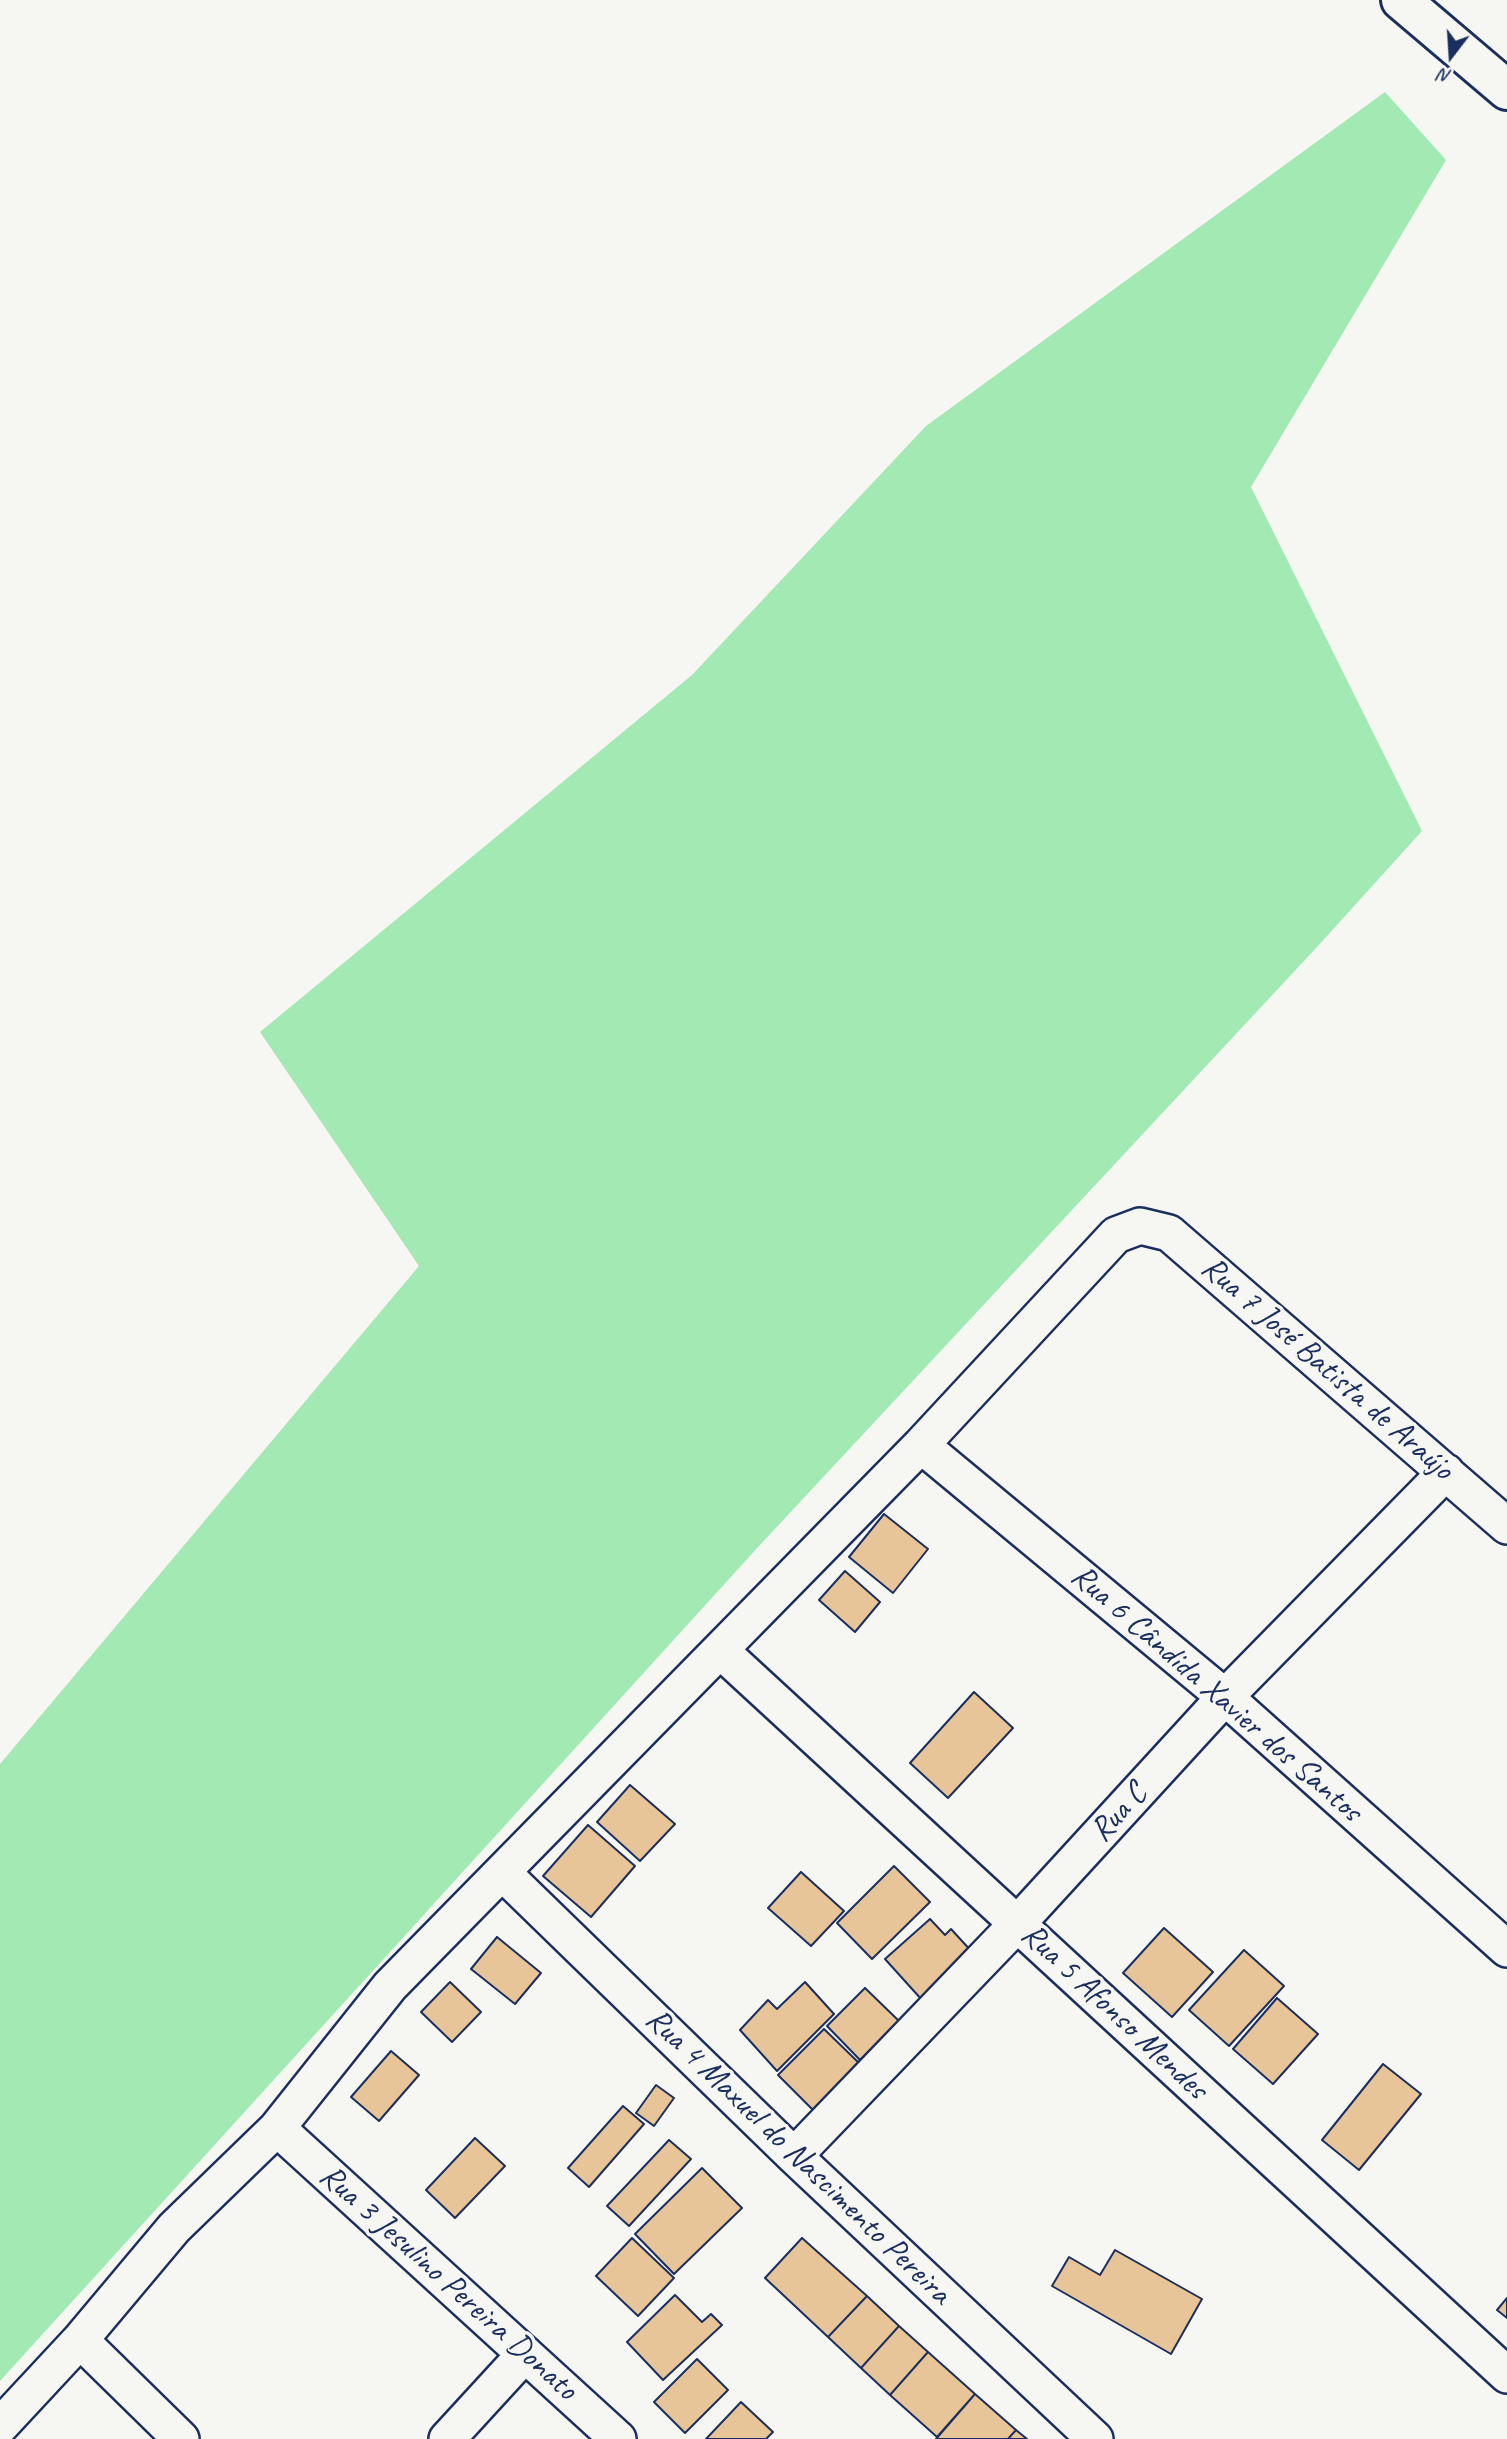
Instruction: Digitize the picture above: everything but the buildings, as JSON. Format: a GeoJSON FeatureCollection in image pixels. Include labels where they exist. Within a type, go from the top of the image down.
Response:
{"type":"FeatureCollection","features":[{"type":"Feature","properties":{"kind":"main road"},"geometry":{"type":"LineString","coordinates":[[1401,0],[1507,90]]}},
{"type":"Feature","properties":{"kind":"street","name":"Rua 7 José Batista de Araújo"},"geometry":{"type":"LineString","coordinates":[[921,1445],[1116,1235],[1140,1226],[1168,1233],[1507,1525]]}},
{"type":"Feature","properties":{"kind":"street"},"geometry":{"type":"LineString","coordinates":[[0,2426],[80,2340],[174,2228],[277,2128],[390,1986],[921,1445]]}},
{"type":"Feature","properties":{"kind":"street","name":"Rua 6 Cândida Xavier dos Santos"},"geometry":{"type":"LineString","coordinates":[[921,1445],[1226,1697],[1507,1949]]}},
{"type":"Feature","properties":{"kind":"street","name":"Rua C"},"geometry":{"type":"LineString","coordinates":[[794,2156],[1018,1923],[1226,1697],[1446,1472]]}},
{"type":"Feature","properties":{"kind":"street","name":"Rua 5 Afonso Mendes"},"geometry":{"type":"LineString","coordinates":[[721,1651],[1507,2375]]}},
{"type":"Feature","properties":{"kind":"street","name":"Rua 4 Maxuel do Nascimento Pereira"},"geometry":{"type":"LineString","coordinates":[[503,1873],[794,2156],[1095,2439]]}},
{"type":"Feature","properties":{"kind":"street","name":"Rua 3 Jesulino Pereira Donato"},"geometry":{"type":"LineString","coordinates":[[277,2128],[618,2439]]}},
{"type":"Feature","properties":{"kind":"street"},"geometry":{"type":"LineString","coordinates":[[80,2340],[181,2439]]}},
{"type":"Feature","properties":{"kind":"street"},"geometry":{"type":"LineString","coordinates":[[447,2439],[525,2354]]}},
{"type":"Feature","properties":{"kind":"green space"},"geometry":{"type":"Polygon","coordinates":[[[1385,92],[1446,160],[1251,487],[1422,831],[759,1546],[0,2381],[0,1764],[419,1266],[260,1032],[692,675],[926,426],[1385,92]]]}}]}
